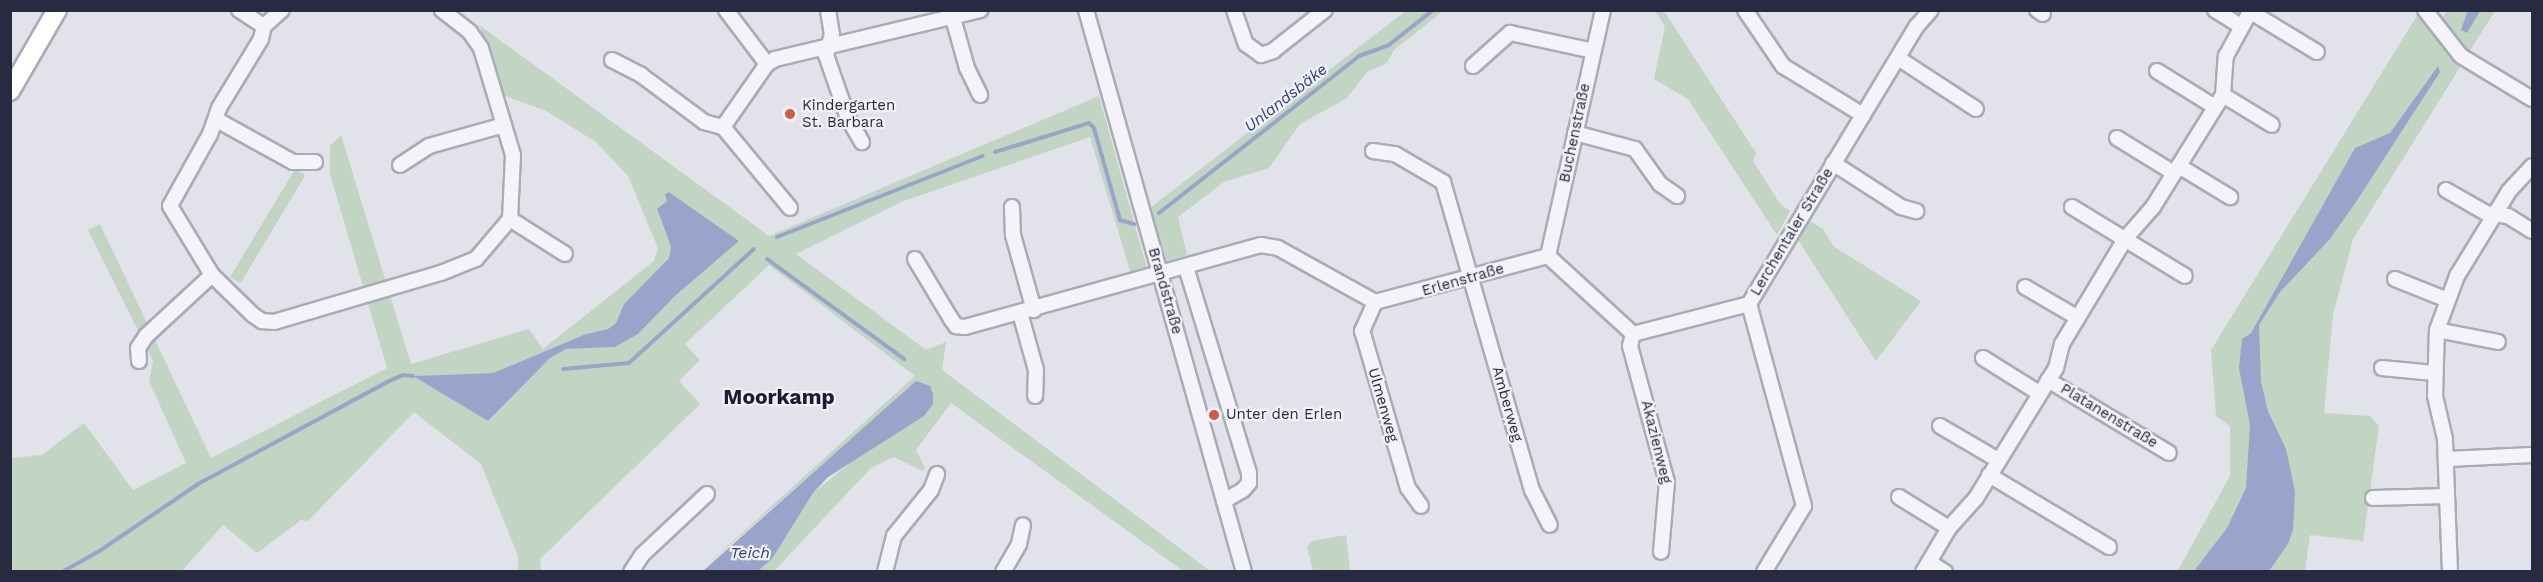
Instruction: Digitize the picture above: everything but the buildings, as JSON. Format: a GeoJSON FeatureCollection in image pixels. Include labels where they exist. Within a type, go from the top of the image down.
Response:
{"type":"FeatureCollection","features":[{"type":"Feature","properties":{"kind":"main road"},"geometry":{"type":"LineString","coordinates":[[10,91],[57,10]]}},
{"type":"Feature","properties":{"kind":"street"},"geometry":{"type":"LineString","coordinates":[[239,10],[264,26]]}},
{"type":"Feature","properties":{"kind":"street"},"geometry":{"type":"LineString","coordinates":[[282,10],[264,26],[217,120],[170,206],[212,274],[253,315],[262,321],[274,322],[441,273],[476,259],[510,219],[515,167],[504,125],[476,39],[442,10]]}},
{"type":"Feature","properties":{"kind":"street"},"geometry":{"type":"LineString","coordinates":[[726,10],[767,64]]}},
{"type":"Feature","properties":{"kind":"street"},"geometry":{"type":"LineString","coordinates":[[828,10],[831,44],[826,55],[848,118],[862,142]]}},
{"type":"Feature","properties":{"kind":"street"},"geometry":{"type":"LineString","coordinates":[[723,127],[767,64],[931,16],[953,18],[980,10]]}},
{"type":"Feature","properties":{"kind":"street","name":"Brandstraße"},"geometry":{"type":"LineString","coordinates":[[1086,10],[1244,572]]}},
{"type":"Feature","properties":{"kind":"street"},"geometry":{"type":"LineString","coordinates":[[1234,10],[1246,44],[1261,55],[1273,51],[1325,10]]}},
{"type":"Feature","properties":{"kind":"street","name":"Buchenstraße"},"geometry":{"type":"LineString","coordinates":[[1548,256],[1603,10]]}},
{"type":"Feature","properties":{"kind":"street"},"geometry":{"type":"LineString","coordinates":[[1745,10],[1783,66],[1863,116]]}},
{"type":"Feature","properties":{"kind":"street"},"geometry":{"type":"LineString","coordinates":[[2215,10],[2241,27]]}},
{"type":"Feature","properties":{"kind":"street"},"geometry":{"type":"LineString","coordinates":[[2425,10],[2461,56],[2532,99]]}},
{"type":"Feature","properties":{"kind":"street","name":"Platanenstraße"},"geometry":{"type":"LineString","coordinates":[[1945,572],[1926,567],[1949,528],[1976,498],[2048,380],[2078,318],[2124,239],[2177,170],[2223,95],[2226,56],[2251,11],[2317,52]]}},
{"type":"Feature","properties":{"kind":"street","name":"Lerchentaler Straße"},"geometry":{"type":"LineString","coordinates":[[1764,572],[1804,506],[1749,304],[1926,12]]}},
{"type":"Feature","properties":{"kind":"street"},"geometry":{"type":"LineString","coordinates":[[953,18],[968,68],[980,95]]}},
{"type":"Feature","properties":{"kind":"street"},"geometry":{"type":"LineString","coordinates":[[1473,66],[1490,47],[1510,33],[1593,51]]}},
{"type":"Feature","properties":{"kind":"street"},"geometry":{"type":"LineString","coordinates":[[1899,58],[1976,109]]}},
{"type":"Feature","properties":{"kind":"street"},"geometry":{"type":"LineString","coordinates":[[612,60],[641,75],[704,122],[723,127],[790,208]]}},
{"type":"Feature","properties":{"kind":"street"},"geometry":{"type":"LineString","coordinates":[[2157,71],[2215,107]]}},
{"type":"Feature","properties":{"kind":"street"},"geometry":{"type":"LineString","coordinates":[[2223,95],[2272,125]]}},
{"type":"Feature","properties":{"kind":"street"},"geometry":{"type":"LineString","coordinates":[[217,120],[293,162],[315,162]]}},
{"type":"Feature","properties":{"kind":"street"},"geometry":{"type":"LineString","coordinates":[[400,165],[429,146],[504,125]]}},
{"type":"Feature","properties":{"kind":"street"},"geometry":{"type":"LineString","coordinates":[[1575,133],[1635,149],[1660,184],[1677,196]]}},
{"type":"Feature","properties":{"kind":"street"},"geometry":{"type":"LineString","coordinates":[[2117,138],[2230,196]]}},
{"type":"Feature","properties":{"kind":"street","name":"Amberweg"},"geometry":{"type":"LineString","coordinates":[[1373,151],[1395,154],[1443,182],[1536,504],[1550,525]]}},
{"type":"Feature","properties":{"kind":"street"},"geometry":{"type":"LineString","coordinates":[[1833,163],[1901,207],[1916,212]]}},
{"type":"Feature","properties":{"kind":"street"},"geometry":{"type":"LineString","coordinates":[[2450,572],[2447,459],[2438,418],[2434,373],[2437,330],[2445,299],[2509,191],[2532,166]]}},
{"type":"Feature","properties":{"kind":"street"},"geometry":{"type":"LineString","coordinates":[[2446,189],[2486,213],[2508,216],[2532,231]]}},
{"type":"Feature","properties":{"kind":"street"},"geometry":{"type":"LineString","coordinates":[[1012,207],[1013,235],[1034,310]]}},
{"type":"Feature","properties":{"kind":"street"},"geometry":{"type":"LineString","coordinates":[[2072,207],[2185,276]]}},
{"type":"Feature","properties":{"kind":"street"},"geometry":{"type":"LineString","coordinates":[[510,219],[564,254]]}},
{"type":"Feature","properties":{"kind":"street"},"geometry":{"type":"LineString","coordinates":[[915,259],[956,326],[1034,310],[1270,244],[1375,302]]}},
{"type":"Feature","properties":{"kind":"street"},"geometry":{"type":"LineString","coordinates":[[1548,256],[1633,334],[1749,304]]}},
{"type":"Feature","properties":{"kind":"street","name":"Erlenstraße"},"geometry":{"type":"LineString","coordinates":[[1375,302],[1470,279],[1548,256]]}},
{"type":"Feature","properties":{"kind":"street"},"geometry":{"type":"LineString","coordinates":[[1186,267],[1249,473],[1249,483],[1243,490],[1224,501]]}},
{"type":"Feature","properties":{"kind":"street"},"geometry":{"type":"LineString","coordinates":[[139,361],[138,348],[146,336],[212,274]]}},
{"type":"Feature","properties":{"kind":"street"},"geometry":{"type":"LineString","coordinates":[[2396,279],[2445,299]]}},
{"type":"Feature","properties":{"kind":"street"},"geometry":{"type":"LineString","coordinates":[[2025,287],[2078,318]]}},
{"type":"Feature","properties":{"kind":"street","name":"Ulmenweg"},"geometry":{"type":"LineString","coordinates":[[1375,302],[1362,331],[1408,488],[1421,506]]}},
{"type":"Feature","properties":{"kind":"street"},"geometry":{"type":"LineString","coordinates":[[1020,313],[1036,370],[1035,396]]}},
{"type":"Feature","properties":{"kind":"street"},"geometry":{"type":"LineString","coordinates":[[2437,330],[2498,342]]}},
{"type":"Feature","properties":{"kind":"street","name":"Akazienweg"},"geometry":{"type":"LineString","coordinates":[[1633,334],[1630,346],[1667,482],[1661,552]]}},
{"type":"Feature","properties":{"kind":"street","name":"Platanenstraße"},"geometry":{"type":"LineString","coordinates":[[1983,358],[2039,393]]}},
{"type":"Feature","properties":{"kind":"street"},"geometry":{"type":"LineString","coordinates":[[2382,368],[2434,373]]}},
{"type":"Feature","properties":{"kind":"street","name":"Platanenstraße"},"geometry":{"type":"LineString","coordinates":[[2048,380],[2169,453]]}},
{"type":"Feature","properties":{"kind":"street"},"geometry":{"type":"LineString","coordinates":[[1940,426],[1998,460]]}},
{"type":"Feature","properties":{"kind":"street"},"geometry":{"type":"LineString","coordinates":[[2447,459],[2532,455]]}},
{"type":"Feature","properties":{"kind":"street"},"geometry":{"type":"LineString","coordinates":[[885,572],[894,536],[931,490],[937,474]]}},
{"type":"Feature","properties":{"kind":"street"},"geometry":{"type":"LineString","coordinates":[[1989,475],[2109,547]]}},
{"type":"Feature","properties":{"kind":"street"},"geometry":{"type":"LineString","coordinates":[[632,571],[642,555],[707,494]]}},
{"type":"Feature","properties":{"kind":"street"},"geometry":{"type":"LineString","coordinates":[[2373,498],[2447,496]]}},
{"type":"Feature","properties":{"kind":"street"},"geometry":{"type":"LineString","coordinates":[[1899,497],[1949,528]]}},
{"type":"Feature","properties":{"kind":"street"},"geometry":{"type":"LineString","coordinates":[[1004,572],[1019,544],[1023,525]]}},
{"type":"Feature","properties":{"kind":"green space"},"geometry":{"type":"Polygon","coordinates":[[[1407,10],[1443,11],[1394,50],[1387,63],[1367,72],[1347,98],[1300,124],[1269,168],[1224,182],[1178,217],[1187,255],[1167,261],[1150,208],[1407,10]]]}},
{"type":"Feature","properties":{"kind":"green space"},"geometry":{"type":"Polygon","coordinates":[[[1655,11],[1664,11],[1756,153],[1753,161],[1780,204],[1790,211],[1777,235],[1688,99],[1654,79],[1665,26],[1655,11]]]}},
{"type":"Feature","properties":{"kind":"green space"},"geometry":{"type":"Polygon","coordinates":[[[2447,11],[2495,11],[2469,52],[2441,20],[2447,11]]]}},
{"type":"Feature","properties":{"kind":"green space"},"geometry":{"type":"Polygon","coordinates":[[[2418,14],[2462,64],[2353,239],[2333,315],[2324,413],[2370,416],[2379,426],[2363,541],[2310,535],[2305,571],[2177,572],[2230,476],[2230,426],[2216,416],[2211,350],[2418,14]]]}},
{"type":"Feature","properties":{"kind":"green space"},"geometry":{"type":"Polygon","coordinates":[[[479,25],[769,236],[1099,96],[1147,269],[1131,274],[1090,137],[901,202],[796,254],[926,350],[946,342],[942,370],[1210,571],[1183,571],[951,403],[916,450],[925,468],[923,471],[894,457],[871,468],[774,571],[758,571],[772,559],[813,493],[856,458],[831,457],[700,571],[915,376],[769,265],[685,344],[700,360],[679,381],[700,404],[540,559],[541,571],[518,571],[518,556],[481,464],[414,412],[308,521],[301,520],[257,553],[223,525],[182,571],[11,572],[11,458],[42,455],[84,423],[133,490],[186,463],[149,381],[153,361],[88,230],[100,224],[211,458],[387,368],[330,174],[330,146],[341,135],[411,364],[529,329],[543,349],[654,261],[658,248],[628,176],[596,142],[546,111],[503,95],[479,25]],[[669,192],[667,201],[657,210],[671,247],[669,258],[624,304],[616,323],[608,329],[586,334],[493,373],[414,376],[488,421],[550,358],[566,349],[615,347],[638,334],[675,296],[739,241],[669,192]]]}},
{"type":"Feature","properties":{"kind":"green space"},"geometry":{"type":"Polygon","coordinates":[[[295,169],[305,175],[240,283],[230,277],[295,169]]]}},
{"type":"Feature","properties":{"kind":"green space"},"geometry":{"type":"Polygon","coordinates":[[[1810,221],[1824,230],[1833,246],[1921,301],[1876,361],[1798,240],[1810,221]]]}},
{"type":"Feature","properties":{"kind":"green space"},"geometry":{"type":"Polygon","coordinates":[[[1346,535],[1350,570],[1313,571],[1307,547],[1312,541],[1346,535]]]}},
{"type":"Feature","properties":{"kind":"water"},"geometry":{"type":"Polygon","coordinates":[[[2468,10],[2480,11],[2467,33],[2461,30],[2468,10]]]}},
{"type":"Feature","properties":{"kind":"water"},"geometry":{"type":"Polygon","coordinates":[[[2438,66],[2440,72],[2356,202],[2329,240],[2280,292],[2259,325],[2261,382],[2268,411],[2286,449],[2295,492],[2293,530],[2288,544],[2269,571],[2194,571],[2227,528],[2246,488],[2250,425],[2239,368],[2242,339],[2251,333],[2355,148],[2390,133],[2438,66]]]}},
{"type":"Feature","properties":{"kind":"water"},"geometry":{"type":"Polygon","coordinates":[[[669,192],[739,241],[675,296],[638,334],[615,347],[566,349],[550,358],[488,421],[413,376],[493,373],[586,334],[608,329],[616,323],[624,304],[669,258],[671,247],[657,209],[667,201],[665,194],[669,192]]]}},
{"type":"Feature","properties":{"kind":"water","name":"Teich"},"geometry":{"type":"Polygon","coordinates":[[[916,381],[930,386],[933,394],[933,404],[924,416],[828,477],[813,493],[772,559],[758,571],[703,571],[916,381]]]}},
{"type":"Feature","properties":{"kind":"waterway","name":"Unlandsbäke"},"geometry":{"type":"LineString","coordinates":[[1159,213],[1359,56],[1389,45],[1433,10]]}},
{"type":"Feature","properties":{"kind":"waterway","name":"Unlandsbäke"},"geometry":{"type":"LineString","coordinates":[[995,152],[1089,123],[1094,128],[1120,220],[1134,224]]}},
{"type":"Feature","properties":{"kind":"waterway","name":"Unlandsbäke"},"geometry":{"type":"LineString","coordinates":[[777,237],[983,156]]}},
{"type":"Feature","properties":{"kind":"waterway"},"geometry":{"type":"LineString","coordinates":[[563,369],[629,363],[754,249]]}},
{"type":"Feature","properties":{"kind":"waterway"},"geometry":{"type":"LineString","coordinates":[[767,259],[904,359]]}},
{"type":"Feature","properties":{"kind":"waterway"},"geometry":{"type":"LineString","coordinates":[[62,572],[101,550],[198,484],[389,381],[403,375],[413,376]]}},
{"type":"Feature","properties":{"kind":"place","name":"Kindergarten St. Barbara"},"geometry":{"type":"Point","coordinates":[790,114]}},
{"type":"Feature","properties":{"kind":"place","name":"Unter den Erlen"},"geometry":{"type":"Point","coordinates":[1214,415]}},
{"type":"Feature","properties":{"kind":"district","name":"Moorkamp"},"geometry":{"type":"Point","coordinates":[779,397]}}]}
